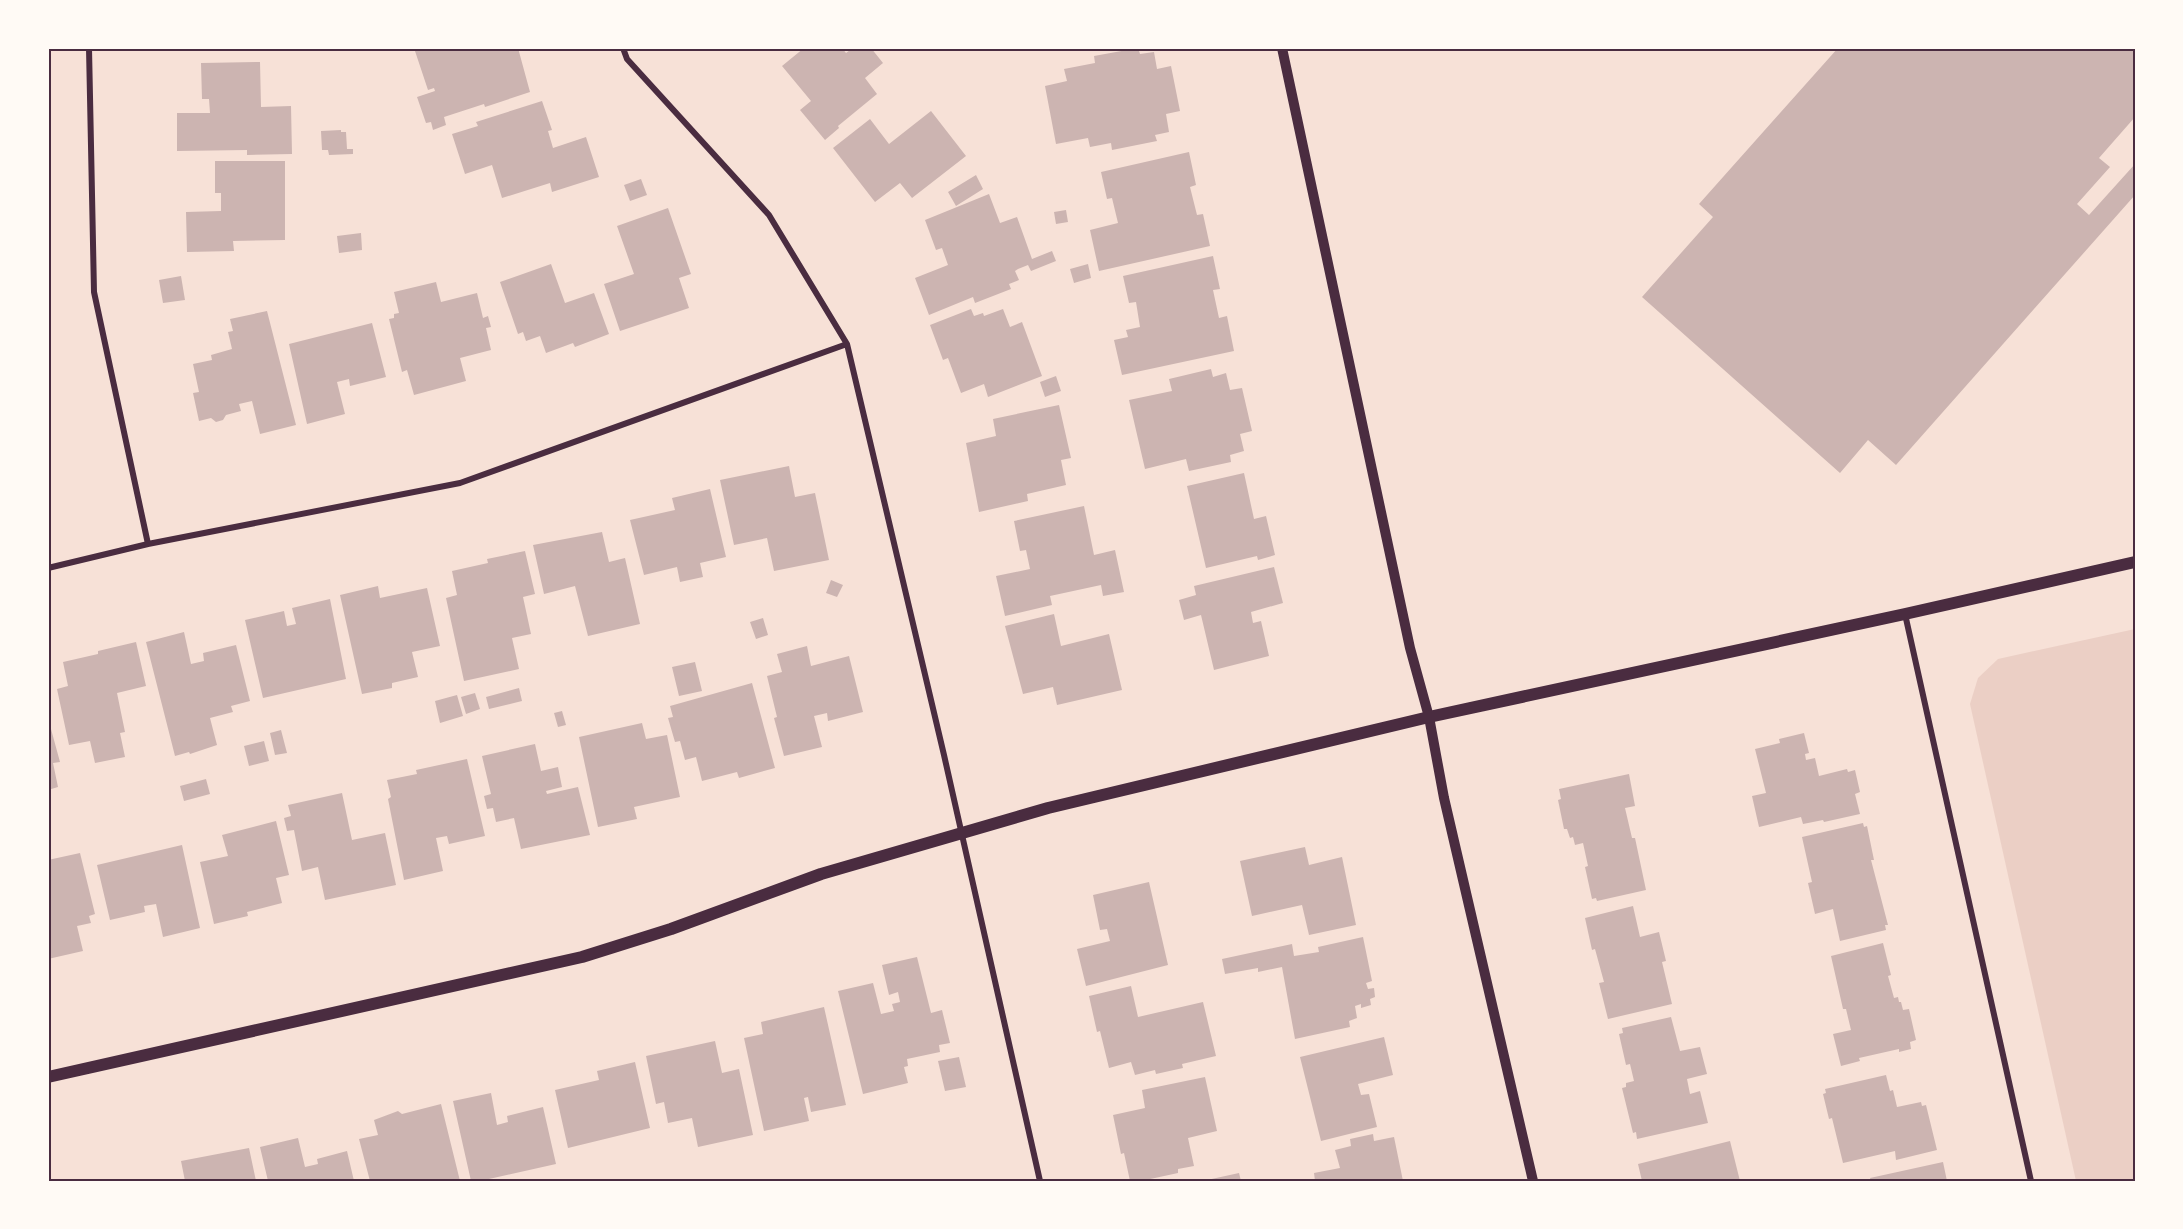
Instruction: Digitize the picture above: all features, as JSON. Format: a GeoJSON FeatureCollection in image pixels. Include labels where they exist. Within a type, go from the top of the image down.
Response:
{"type":"FeatureCollection","features":[{"type":"Feature","properties":{"kind":"main road"},"geometry":{"type":"LineString","coordinates":[[48,1077],[582,957],[671,929],[822,874],[1048,808],[1429,717],[2135,562]]}},
{"type":"Feature","properties":{"kind":"street"},"geometry":{"type":"LineString","coordinates":[[89,48],[94,292],[148,544]]}},
{"type":"Feature","properties":{"kind":"street"},"geometry":{"type":"LineString","coordinates":[[623,48],[627,59],[769,215],[847,344],[962,833],[1040,1181]]}},
{"type":"Feature","properties":{"kind":"street"},"geometry":{"type":"LineString","coordinates":[[1282,48],[1410,648],[1429,717],[1444,798],[1533,1181]]}},
{"type":"Feature","properties":{"kind":"street"},"geometry":{"type":"LineString","coordinates":[[48,568],[148,544],[460,483],[847,344]]}},
{"type":"Feature","properties":{"kind":"street"},"geometry":{"type":"LineString","coordinates":[[1905,614],[2031,1181]]}},
{"type":"Feature","properties":{"kind":"shaded area"},"geometry":{"type":"Polygon","coordinates":[[[2135,629],[2135,1181],[2076,1181],[1970,704],[1978,678],[1998,659],[2135,629]]]}},
{"type":"Feature","properties":{"kind":"building"},"geometry":{"type":"Polygon","coordinates":[[[414,48],[518,48],[530,92],[485,107],[484,104],[444,117],[446,125],[433,130],[431,122],[426,123],[417,97],[435,91],[434,88],[428,90],[414,48]]]}},
{"type":"Feature","properties":{"kind":"building"},"geometry":{"type":"Polygon","coordinates":[[[804,48],[842,48],[846,53],[853,48],[871,48],[883,63],[865,78],[877,94],[838,126],[839,128],[825,140],[800,110],[811,101],[782,66],[804,48]]]}},
{"type":"Feature","properties":{"kind":"building"},"geometry":{"type":"Polygon","coordinates":[[[1138,48],[1140,54],[1154,52],[1157,69],[1171,66],[1180,111],[1166,114],[1169,132],[1155,135],[1157,141],[1112,150],[1111,143],[1090,147],[1088,138],[1056,144],[1045,86],[1067,81],[1064,69],[1095,63],[1094,56],[1138,48]]]}},
{"type":"Feature","properties":{"kind":"building"},"geometry":{"type":"Polygon","coordinates":[[[1838,48],[2135,48],[2135,117],[2099,158],[2110,167],[2077,204],[2089,215],[2135,164],[2135,195],[1896,465],[1868,440],[1840,473],[1642,297],[1713,217],[1699,204],[1838,48]]]}},
{"type":"Feature","properties":{"kind":"building"},"geometry":{"type":"Polygon","coordinates":[[[260,62],[261,107],[291,106],[292,154],[247,155],[247,150],[177,151],[177,113],[210,113],[209,99],[202,99],[201,63],[260,62]]]}},
{"type":"Feature","properties":{"kind":"building"},"geometry":{"type":"Polygon","coordinates":[[[542,101],[552,130],[548,131],[553,148],[586,137],[599,177],[552,192],[550,183],[502,198],[492,165],[465,174],[452,134],[478,126],[476,122],[542,101]]]}},
{"type":"Feature","properties":{"kind":"building"},"geometry":{"type":"Polygon","coordinates":[[[931,111],[966,156],[912,198],[900,183],[875,202],[833,148],[870,119],[889,144],[931,111]]]}},
{"type":"Feature","properties":{"kind":"building"},"geometry":{"type":"Polygon","coordinates":[[[341,130],[341,132],[346,132],[347,149],[353,149],[353,154],[329,155],[328,150],[322,150],[321,131],[341,130]]]}},
{"type":"Feature","properties":{"kind":"building"},"geometry":{"type":"Polygon","coordinates":[[[1189,152],[1196,185],[1190,187],[1197,215],[1203,214],[1210,246],[1099,271],[1090,230],[1118,223],[1112,198],[1107,199],[1101,172],[1189,152]]]}},
{"type":"Feature","properties":{"kind":"building"},"geometry":{"type":"Polygon","coordinates":[[[215,161],[285,161],[285,240],[233,241],[234,251],[187,252],[186,212],[221,211],[221,193],[215,193],[215,161]]]}},
{"type":"Feature","properties":{"kind":"building"},"geometry":{"type":"Polygon","coordinates":[[[976,175],[983,189],[956,206],[948,192],[976,175]]]}},
{"type":"Feature","properties":{"kind":"building"},"geometry":{"type":"Polygon","coordinates":[[[641,179],[647,195],[630,201],[624,185],[641,179]]]}},
{"type":"Feature","properties":{"kind":"building"},"geometry":{"type":"Polygon","coordinates":[[[989,194],[1000,223],[1017,217],[1032,259],[1052,251],[1056,261],[1031,271],[1028,265],[1018,269],[1015,271],[1019,280],[1009,284],[1011,289],[975,303],[973,297],[929,315],[915,278],[948,265],[942,248],[936,250],[925,220],[989,194]]]}},
{"type":"Feature","properties":{"kind":"building"},"geometry":{"type":"Polygon","coordinates":[[[668,208],[691,274],[679,278],[689,308],[620,331],[604,284],[634,274],[617,226],[668,208]]]}},
{"type":"Feature","properties":{"kind":"building"},"geometry":{"type":"Polygon","coordinates":[[[1066,210],[1068,222],[1056,224],[1054,212],[1066,210]]]}},
{"type":"Feature","properties":{"kind":"building"},"geometry":{"type":"Polygon","coordinates":[[[361,233],[362,250],[339,253],[337,236],[361,233]]]}},
{"type":"Feature","properties":{"kind":"building"},"geometry":{"type":"Polygon","coordinates":[[[1213,256],[1220,289],[1213,290],[1219,318],[1227,316],[1234,351],[1122,375],[1114,340],[1128,337],[1126,330],[1140,327],[1136,302],[1129,303],[1123,276],[1213,256]]]}},
{"type":"Feature","properties":{"kind":"building"},"geometry":{"type":"Polygon","coordinates":[[[551,264],[565,303],[594,293],[609,334],[575,347],[573,343],[546,353],[540,336],[526,341],[523,332],[518,334],[500,282],[551,264]]]}},
{"type":"Feature","properties":{"kind":"building"},"geometry":{"type":"Polygon","coordinates":[[[1088,264],[1091,278],[1074,283],[1070,269],[1088,264]]]}},
{"type":"Feature","properties":{"kind":"building"},"geometry":{"type":"Polygon","coordinates":[[[181,276],[185,300],[163,303],[159,280],[181,276]]]}},
{"type":"Feature","properties":{"kind":"building"},"geometry":{"type":"Polygon","coordinates":[[[436,282],[441,302],[477,293],[483,318],[488,316],[491,327],[486,328],[491,350],[460,358],[466,381],[414,395],[407,370],[402,372],[389,319],[399,313],[394,292],[436,282]]]}},
{"type":"Feature","properties":{"kind":"building"},"geometry":{"type":"Polygon","coordinates":[[[971,309],[974,316],[983,313],[984,316],[1003,309],[1010,327],[1022,322],[1042,376],[988,397],[984,384],[961,393],[948,358],[943,360],[930,325],[971,309]]]}},
{"type":"Feature","properties":{"kind":"building"},"geometry":{"type":"Polygon","coordinates":[[[267,311],[296,425],[260,434],[252,401],[239,404],[241,411],[226,415],[223,420],[216,422],[211,418],[199,421],[193,393],[199,392],[193,364],[212,360],[211,355],[232,349],[228,332],[233,331],[230,319],[267,311]]]}},
{"type":"Feature","properties":{"kind":"building"},"geometry":{"type":"Polygon","coordinates":[[[372,323],[386,377],[350,386],[349,379],[337,382],[345,414],[307,424],[289,344],[372,323]]]}},
{"type":"Feature","properties":{"kind":"building"},"geometry":{"type":"Polygon","coordinates":[[[1211,369],[1213,377],[1226,373],[1230,390],[1242,388],[1252,431],[1240,434],[1244,451],[1230,455],[1231,462],[1189,471],[1186,459],[1145,469],[1129,400],[1172,391],[1169,379],[1211,369]]]}},
{"type":"Feature","properties":{"kind":"building"},"geometry":{"type":"Polygon","coordinates":[[[1056,376],[1061,391],[1045,397],[1040,382],[1056,376]]]}},
{"type":"Feature","properties":{"kind":"building"},"geometry":{"type":"Polygon","coordinates":[[[1059,405],[1071,458],[1061,460],[1066,485],[1027,494],[1028,501],[979,512],[966,443],[996,436],[993,419],[1059,405]]]}},
{"type":"Feature","properties":{"kind":"building"},"geometry":{"type":"Polygon","coordinates":[[[789,466],[795,497],[815,493],[829,560],[774,571],[767,538],[734,545],[720,480],[789,466]]]}},
{"type":"Feature","properties":{"kind":"building"},"geometry":{"type":"Polygon","coordinates":[[[1244,473],[1254,519],[1266,516],[1275,555],[1258,560],[1257,556],[1206,568],[1187,486],[1244,473]]]}},
{"type":"Feature","properties":{"kind":"building"},"geometry":{"type":"Polygon","coordinates":[[[710,489],[726,557],[700,563],[703,577],[680,582],[677,567],[644,575],[630,520],[675,510],[672,498],[710,489]]]}},
{"type":"Feature","properties":{"kind":"building"},"geometry":{"type":"Polygon","coordinates":[[[1084,506],[1094,555],[1115,550],[1124,592],[1103,596],[1101,585],[1050,596],[1052,605],[1005,616],[996,576],[1030,569],[1026,550],[1020,551],[1014,521],[1084,506]]]}},
{"type":"Feature","properties":{"kind":"building"},"geometry":{"type":"Polygon","coordinates":[[[602,532],[609,562],[625,558],[640,624],[588,636],[575,586],[544,594],[533,545],[602,532]]]}},
{"type":"Feature","properties":{"kind":"building"},"geometry":{"type":"Polygon","coordinates":[[[525,551],[535,594],[523,597],[531,634],[512,638],[519,669],[464,681],[446,598],[457,595],[452,571],[488,563],[487,559],[525,551]]]}},
{"type":"Feature","properties":{"kind":"building"},"geometry":{"type":"Polygon","coordinates":[[[1274,567],[1283,603],[1251,612],[1253,623],[1261,621],[1269,656],[1214,670],[1201,615],[1184,620],[1179,600],[1196,595],[1194,586],[1274,567]]]}},
{"type":"Feature","properties":{"kind":"building"},"geometry":{"type":"Polygon","coordinates":[[[831,580],[843,585],[837,597],[826,593],[831,580]]]}},
{"type":"Feature","properties":{"kind":"building"},"geometry":{"type":"Polygon","coordinates":[[[378,586],[380,598],[427,588],[440,646],[412,652],[418,677],[392,683],[392,688],[362,694],[340,595],[378,586]]]}},
{"type":"Feature","properties":{"kind":"building"},"geometry":{"type":"Polygon","coordinates":[[[330,599],[346,679],[263,698],[245,620],[284,611],[287,626],[296,624],[292,608],[330,599]]]}},
{"type":"Feature","properties":{"kind":"building"},"geometry":{"type":"Polygon","coordinates":[[[1054,614],[1061,646],[1109,634],[1122,690],[1057,705],[1053,687],[1023,694],[1005,626],[1054,614]]]}},
{"type":"Feature","properties":{"kind":"building"},"geometry":{"type":"Polygon","coordinates":[[[763,618],[768,635],[756,639],[750,622],[763,618]]]}},
{"type":"Feature","properties":{"kind":"building"},"geometry":{"type":"Polygon","coordinates":[[[184,632],[191,664],[204,661],[203,653],[236,645],[250,701],[231,706],[233,712],[210,718],[217,745],[190,754],[189,752],[175,756],[146,642],[184,632]]]}},
{"type":"Feature","properties":{"kind":"building"},"geometry":{"type":"Polygon","coordinates":[[[136,642],[146,686],[117,693],[125,732],[120,733],[125,757],[95,763],[90,741],[69,745],[57,689],[68,686],[63,662],[136,642]]]}},
{"type":"Feature","properties":{"kind":"building"},"geometry":{"type":"Polygon","coordinates":[[[807,646],[811,666],[849,656],[863,712],[828,721],[827,713],[814,716],[822,747],[784,756],[774,718],[777,717],[767,676],[782,672],[777,654],[807,646]]]}},
{"type":"Feature","properties":{"kind":"building"},"geometry":{"type":"Polygon","coordinates":[[[695,662],[702,691],[679,696],[672,667],[695,662]]]}},
{"type":"Feature","properties":{"kind":"building"},"geometry":{"type":"Polygon","coordinates":[[[752,683],[775,768],[739,778],[737,772],[702,781],[696,757],[685,760],[680,741],[675,742],[668,718],[673,717],[670,706],[752,683]]]}},
{"type":"Feature","properties":{"kind":"building"},"geometry":{"type":"Polygon","coordinates":[[[519,688],[522,701],[489,709],[486,697],[519,688]]]}},
{"type":"Feature","properties":{"kind":"building"},"geometry":{"type":"Polygon","coordinates":[[[475,693],[480,709],[466,714],[461,697],[475,693]]]}},
{"type":"Feature","properties":{"kind":"building"},"geometry":{"type":"Polygon","coordinates":[[[457,695],[463,716],[440,723],[435,701],[457,695]]]}},
{"type":"Feature","properties":{"kind":"building"},"geometry":{"type":"Polygon","coordinates":[[[562,711],[566,725],[558,727],[554,713],[562,711]]]}},
{"type":"Feature","properties":{"kind":"building"},"geometry":{"type":"Polygon","coordinates":[[[48,718],[60,762],[53,763],[58,787],[48,790],[48,718]]]}},
{"type":"Feature","properties":{"kind":"building"},"geometry":{"type":"Polygon","coordinates":[[[642,723],[646,739],[667,735],[680,797],[634,807],[637,819],[598,827],[579,737],[642,723]]]}},
{"type":"Feature","properties":{"kind":"building"},"geometry":{"type":"Polygon","coordinates":[[[281,730],[287,753],[275,755],[270,733],[281,730]]]}},
{"type":"Feature","properties":{"kind":"building"},"geometry":{"type":"Polygon","coordinates":[[[1804,733],[1809,753],[1805,754],[1806,760],[1815,758],[1819,776],[1847,769],[1848,772],[1855,770],[1860,792],[1855,794],[1860,814],[1803,824],[1801,817],[1759,827],[1752,796],[1766,793],[1755,749],[1780,743],[1779,739],[1804,733]]]}},
{"type":"Feature","properties":{"kind":"building"},"geometry":{"type":"Polygon","coordinates":[[[264,741],[269,761],[249,766],[244,746],[264,741]]]}},
{"type":"Feature","properties":{"kind":"building"},"geometry":{"type":"Polygon","coordinates":[[[535,744],[541,771],[558,767],[562,787],[546,791],[547,794],[578,787],[590,835],[521,849],[514,818],[496,822],[493,808],[487,809],[484,796],[491,794],[482,756],[535,744]]]}},
{"type":"Feature","properties":{"kind":"building"},"geometry":{"type":"Polygon","coordinates":[[[467,759],[485,836],[449,844],[447,836],[436,838],[443,871],[404,880],[388,799],[391,797],[387,780],[417,774],[416,770],[467,759]]]}},
{"type":"Feature","properties":{"kind":"building"},"geometry":{"type":"Polygon","coordinates":[[[1629,774],[1635,806],[1625,808],[1632,838],[1635,838],[1646,890],[1597,901],[1596,898],[1592,899],[1585,867],[1588,866],[1583,843],[1575,845],[1573,837],[1570,838],[1567,829],[1564,829],[1558,800],[1561,799],[1559,789],[1629,774]]]}},
{"type":"Feature","properties":{"kind":"building"},"geometry":{"type":"Polygon","coordinates":[[[206,779],[210,794],[184,801],[180,786],[206,779]]]}},
{"type":"Feature","properties":{"kind":"building"},"geometry":{"type":"Polygon","coordinates":[[[342,793],[352,840],[385,833],[396,885],[325,900],[318,867],[302,871],[294,830],[287,831],[284,818],[291,816],[288,805],[342,793]]]}},
{"type":"Feature","properties":{"kind":"building"},"geometry":{"type":"Polygon","coordinates":[[[276,821],[289,875],[276,878],[282,903],[247,912],[248,916],[214,924],[200,862],[228,856],[222,835],[276,821]]]}},
{"type":"Feature","properties":{"kind":"building"},"geometry":{"type":"Polygon","coordinates":[[[1863,823],[1864,827],[1867,826],[1874,860],[1871,860],[1888,925],[1885,925],[1886,930],[1840,941],[1833,909],[1815,914],[1808,883],[1812,882],[1802,837],[1863,823]]]}},
{"type":"Feature","properties":{"kind":"building"},"geometry":{"type":"Polygon","coordinates":[[[182,845],[200,928],[163,937],[156,904],[144,906],[145,912],[110,920],[97,865],[182,845]]]}},
{"type":"Feature","properties":{"kind":"building"},"geometry":{"type":"Polygon","coordinates":[[[1305,847],[1309,865],[1342,857],[1356,925],[1309,935],[1302,905],[1252,916],[1240,861],[1305,847]]]}},
{"type":"Feature","properties":{"kind":"building"},"geometry":{"type":"Polygon","coordinates":[[[80,853],[95,914],[89,916],[91,923],[77,926],[83,951],[48,959],[48,860],[80,853]]]}},
{"type":"Feature","properties":{"kind":"building"},"geometry":{"type":"Polygon","coordinates":[[[1149,882],[1168,965],[1086,986],[1077,949],[1110,941],[1107,929],[1100,930],[1093,895],[1149,882]]]}},
{"type":"Feature","properties":{"kind":"building"},"geometry":{"type":"Polygon","coordinates":[[[1633,906],[1640,937],[1659,932],[1666,961],[1662,962],[1672,1004],[1608,1019],[1599,983],[1604,982],[1595,949],[1592,950],[1585,918],[1633,906]]]}},
{"type":"Feature","properties":{"kind":"building"},"geometry":{"type":"Polygon","coordinates":[[[1363,937],[1372,981],[1366,983],[1368,989],[1374,988],[1375,997],[1370,999],[1371,1005],[1361,1008],[1361,1004],[1355,1006],[1357,1018],[1349,1021],[1350,1027],[1295,1039],[1282,967],[1258,972],[1258,968],[1225,974],[1222,959],[1292,944],[1294,956],[1319,952],[1318,947],[1363,937]]]}},
{"type":"Feature","properties":{"kind":"building"},"geometry":{"type":"Polygon","coordinates":[[[1883,943],[1894,998],[1898,997],[1903,1010],[1909,1009],[1916,1040],[1910,1042],[1911,1049],[1899,1052],[1899,1049],[1859,1058],[1860,1061],[1841,1066],[1833,1034],[1851,1030],[1846,1009],[1843,1009],[1831,956],[1883,943]]]}},
{"type":"Feature","properties":{"kind":"building"},"geometry":{"type":"Polygon","coordinates":[[[917,957],[931,1013],[942,1010],[950,1043],[939,1045],[940,1052],[907,1059],[908,1066],[904,1067],[908,1083],[863,1094],[838,991],[873,983],[881,1014],[894,1011],[892,1004],[900,1002],[898,992],[889,995],[882,965],[917,957]]]}},
{"type":"Feature","properties":{"kind":"building"},"geometry":{"type":"Polygon","coordinates":[[[1131,986],[1138,1017],[1203,1002],[1216,1056],[1182,1064],[1183,1068],[1156,1074],[1155,1070],[1135,1075],[1131,1062],[1109,1068],[1100,1031],[1097,1032],[1089,996],[1131,986]]]}},
{"type":"Feature","properties":{"kind":"building"},"geometry":{"type":"Polygon","coordinates":[[[824,1007],[846,1105],[811,1112],[808,1097],[804,1098],[809,1121],[764,1131],[744,1038],[763,1034],[761,1022],[824,1007]]]}},
{"type":"Feature","properties":{"kind":"building"},"geometry":{"type":"Polygon","coordinates":[[[1671,1017],[1680,1051],[1700,1047],[1707,1074],[1687,1079],[1690,1094],[1700,1091],[1708,1123],[1637,1139],[1636,1132],[1633,1133],[1622,1088],[1626,1087],[1626,1083],[1634,1081],[1630,1064],[1626,1065],[1619,1034],[1623,1033],[1622,1028],[1671,1017]]]}},
{"type":"Feature","properties":{"kind":"building"},"geometry":{"type":"Polygon","coordinates":[[[1384,1037],[1393,1075],[1358,1084],[1361,1095],[1369,1094],[1377,1127],[1321,1141],[1300,1057],[1384,1037]]]}},
{"type":"Feature","properties":{"kind":"building"},"geometry":{"type":"Polygon","coordinates":[[[715,1041],[722,1073],[739,1069],[753,1135],[698,1147],[692,1118],[668,1123],[664,1102],[656,1104],[646,1056],[715,1041]]]}},
{"type":"Feature","properties":{"kind":"building"},"geometry":{"type":"Polygon","coordinates":[[[959,1057],[966,1087],[945,1091],[938,1061],[959,1057]]]}},
{"type":"Feature","properties":{"kind":"building"},"geometry":{"type":"Polygon","coordinates":[[[635,1062],[650,1128],[568,1148],[555,1090],[599,1080],[597,1071],[635,1062]]]}},
{"type":"Feature","properties":{"kind":"building"},"geometry":{"type":"Polygon","coordinates":[[[1886,1075],[1897,1107],[1921,1102],[1922,1106],[1926,1105],[1937,1150],[1896,1160],[1895,1151],[1843,1163],[1832,1118],[1829,1119],[1823,1094],[1826,1093],[1825,1089],[1886,1075]]]}},
{"type":"Feature","properties":{"kind":"building"},"geometry":{"type":"Polygon","coordinates":[[[1205,1077],[1217,1131],[1188,1138],[1194,1166],[1178,1169],[1178,1173],[1141,1181],[1130,1181],[1124,1153],[1121,1154],[1113,1115],[1145,1108],[1142,1090],[1205,1077]]]}},
{"type":"Feature","properties":{"kind":"building"},"geometry":{"type":"Polygon","coordinates":[[[491,1093],[497,1125],[508,1122],[507,1116],[543,1107],[556,1164],[471,1181],[453,1101],[491,1093]]]}},
{"type":"Feature","properties":{"kind":"building"},"geometry":{"type":"Polygon","coordinates":[[[441,1104],[460,1181],[370,1181],[359,1139],[378,1135],[374,1120],[398,1111],[402,1114],[441,1104]]]}},
{"type":"Feature","properties":{"kind":"building"},"geometry":{"type":"Polygon","coordinates":[[[1373,1134],[1374,1141],[1394,1137],[1403,1181],[1315,1181],[1314,1173],[1340,1168],[1335,1150],[1351,1146],[1350,1139],[1373,1134]]]}},
{"type":"Feature","properties":{"kind":"building"},"geometry":{"type":"Polygon","coordinates":[[[298,1138],[305,1167],[318,1164],[317,1159],[347,1151],[354,1181],[268,1181],[260,1147],[298,1138]]]}},
{"type":"Feature","properties":{"kind":"building"},"geometry":{"type":"Polygon","coordinates":[[[1730,1141],[1740,1181],[1642,1181],[1638,1164],[1730,1141]]]}},
{"type":"Feature","properties":{"kind":"building"},"geometry":{"type":"Polygon","coordinates":[[[249,1148],[256,1181],[185,1181],[181,1161],[249,1148]]]}},
{"type":"Feature","properties":{"kind":"building"},"geometry":{"type":"Polygon","coordinates":[[[1943,1162],[1947,1181],[1871,1181],[1870,1178],[1943,1162]]]}},
{"type":"Feature","properties":{"kind":"building"},"geometry":{"type":"Polygon","coordinates":[[[1239,1173],[1241,1181],[1207,1181],[1207,1180],[1239,1173]]]}}]}
